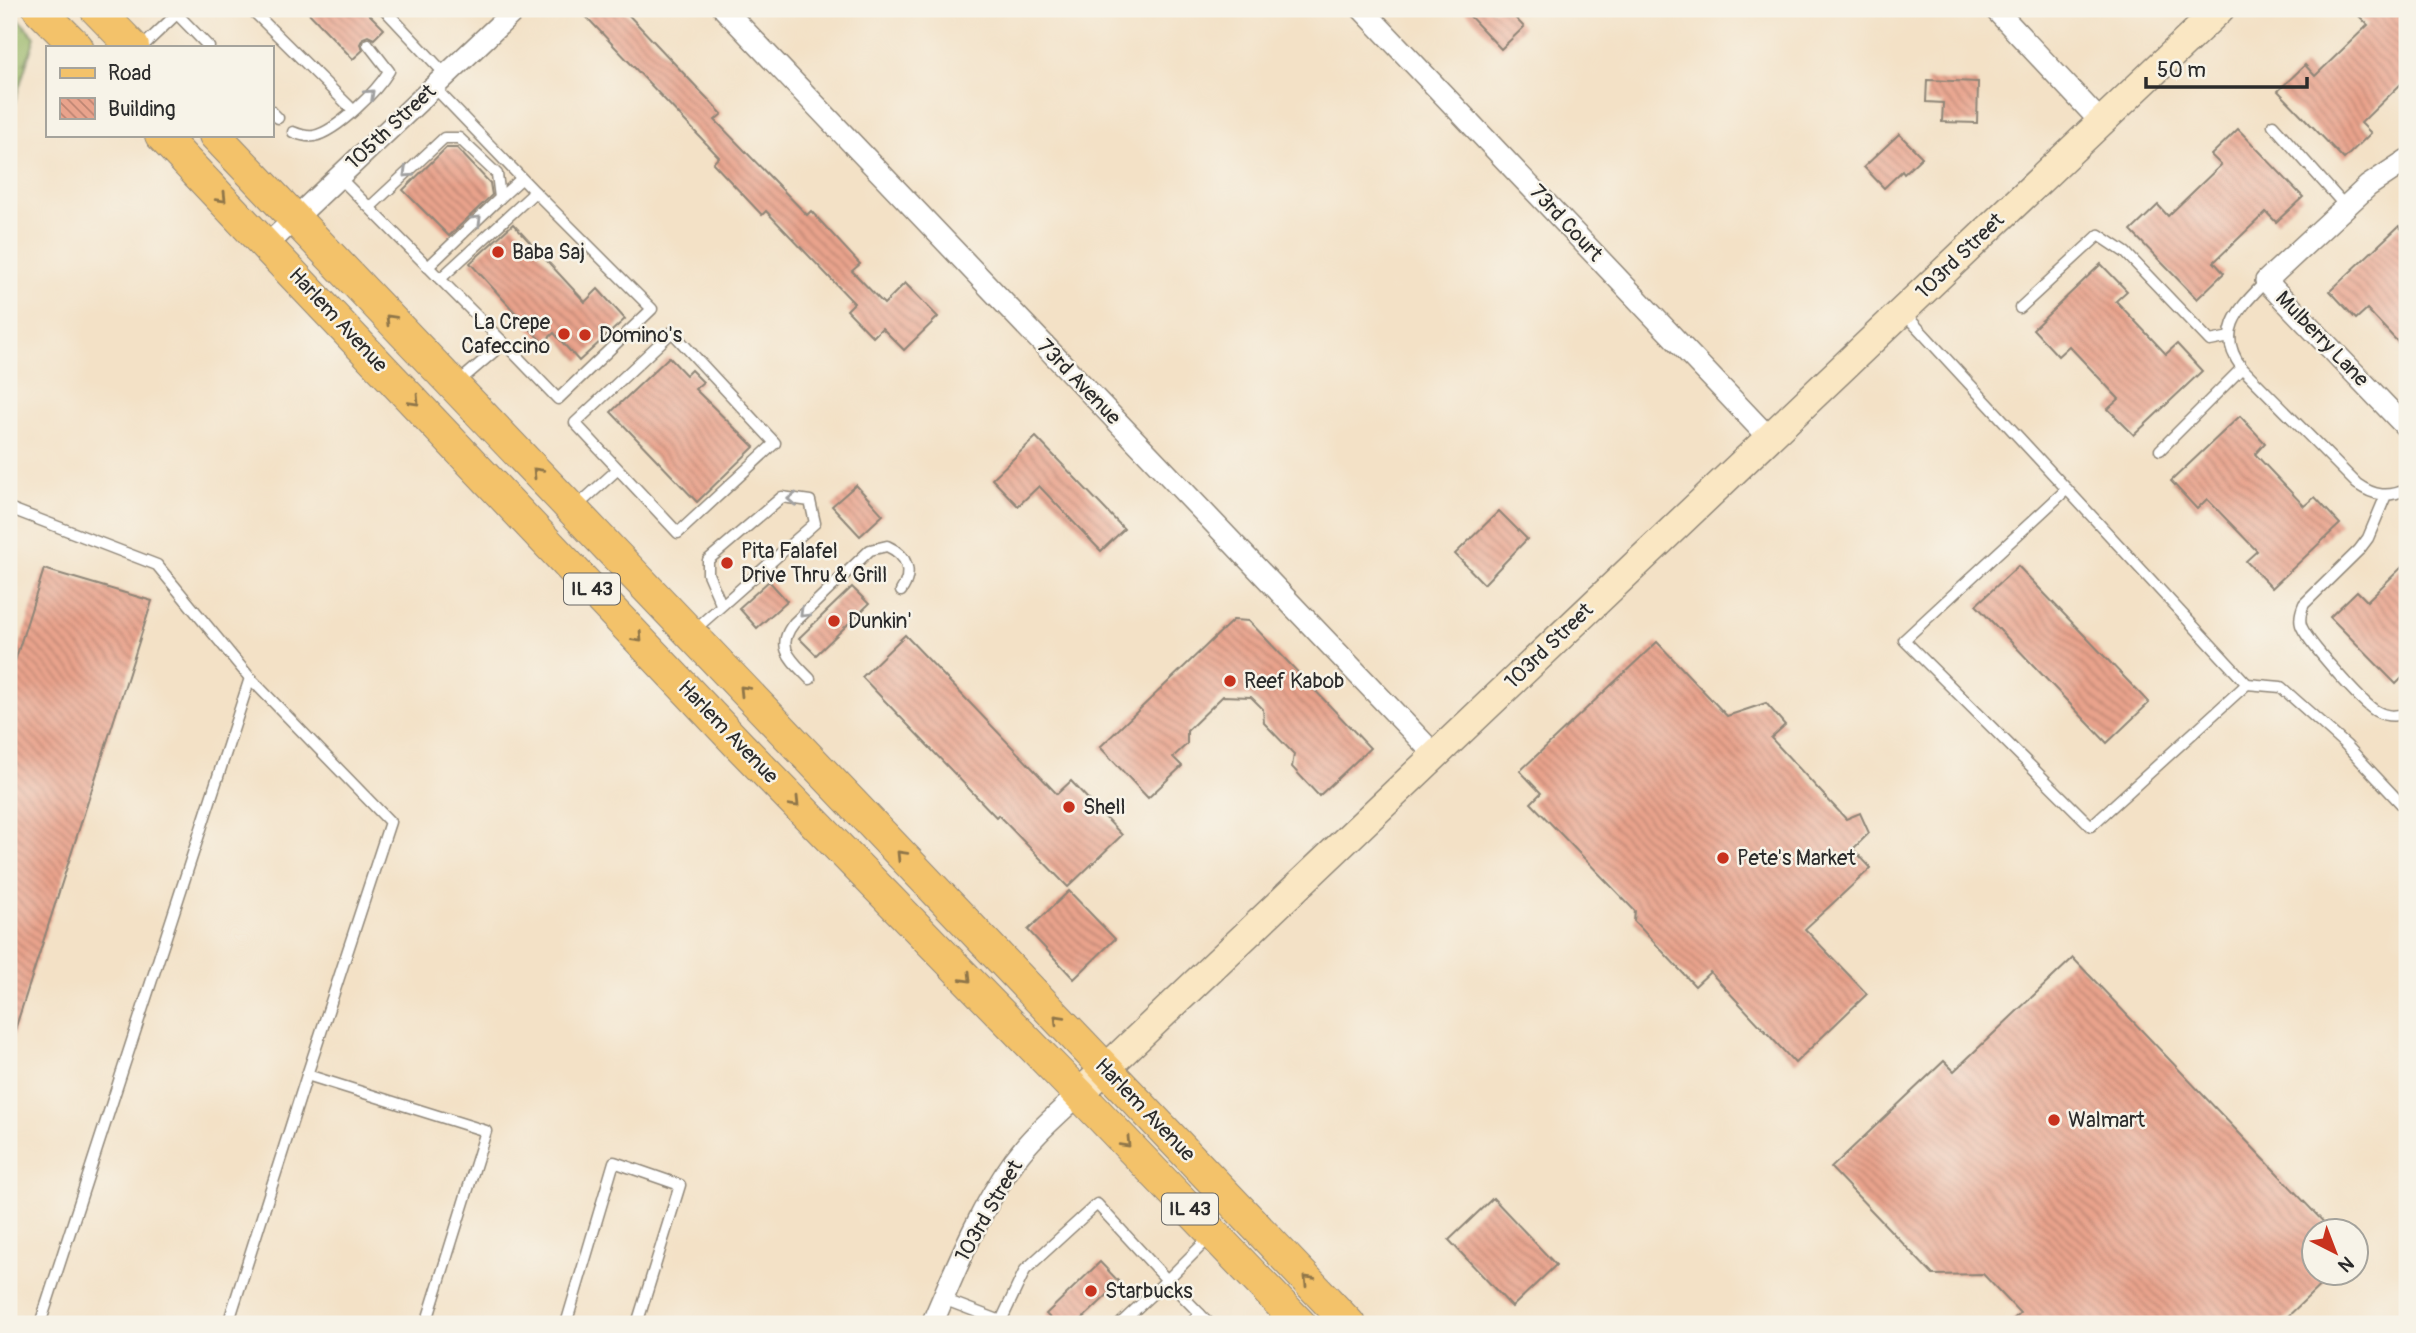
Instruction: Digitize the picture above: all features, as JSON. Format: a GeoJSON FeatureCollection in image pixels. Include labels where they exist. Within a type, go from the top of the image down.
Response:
{"type":"FeatureCollection","features":[{"type":"Feature","properties":{"kind":"main road"},"geometry":{"type":"LineString","coordinates":[[39,9],[76,46]]}},
{"type":"Feature","properties":{"kind":"main road"},"geometry":{"type":"LineString","coordinates":[[96,9],[132,46]]}},
{"type":"Feature","properties":{"kind":"main road","name":"Harlem Avenue"},"geometry":{"type":"LineString","coordinates":[[162,136],[740,746],[1300,1324]]}},
{"type":"Feature","properties":{"kind":"main road","name":"Harlem Avenue"},"geometry":{"type":"LineString","coordinates":[[216,136],[1349,1324]]}},
{"type":"Feature","properties":{"kind":"street","name":"105th Street"},"geometry":{"type":"LineString","coordinates":[[267,245],[516,9]]}},
{"type":"Feature","properties":{"kind":"street","name":"73rd Avenue"},"geometry":{"type":"LineString","coordinates":[[724,9],[1435,755]]}},
{"type":"Feature","properties":{"kind":"street","name":"73rd Court"},"geometry":{"type":"LineString","coordinates":[[1362,9],[1769,438]]}},
{"type":"Feature","properties":{"kind":"street"},"geometry":{"type":"LineString","coordinates":[[1995,9],[2101,121]]}},
{"type":"Feature","properties":{"kind":"street","name":"103rd Street"},"geometry":{"type":"LineString","coordinates":[[932,1324],[969,1239],[1016,1159],[1042,1129],[2220,9]]}},
{"type":"Feature","properties":{"kind":"street"},"geometry":{"type":"LineString","coordinates":[[2266,281],[2344,206],[2387,171],[2407,160]]}},
{"type":"Feature","properties":{"kind":"street","name":"Mulberry Lane"},"geometry":{"type":"LineString","coordinates":[[2266,281],[2407,428]]}},
{"type":"Feature","properties":{"kind":"lane"},"geometry":{"type":"LineString","coordinates":[[251,9],[353,110]]}},
{"type":"Feature","properties":{"kind":"lane"},"geometry":{"type":"LineString","coordinates":[[338,177],[558,398],[652,309],[521,179],[384,9]]}},
{"type":"Feature","properties":{"kind":"lane"},"geometry":{"type":"LineString","coordinates":[[143,46],[179,11],[208,46]]}},
{"type":"Feature","properties":{"kind":"lane"},"geometry":{"type":"LineString","coordinates":[[293,132],[303,136],[316,135],[331,128],[383,82],[389,71],[368,44]]}},
{"type":"Feature","properties":{"kind":"lane"},"geometry":{"type":"LineString","coordinates":[[2273,125],[2344,206]]}},
{"type":"Feature","properties":{"kind":"lane"},"geometry":{"type":"LineString","coordinates":[[370,207],[444,138],[459,138],[497,174],[500,198]]}},
{"type":"Feature","properties":{"kind":"lane"},"geometry":{"type":"LineString","coordinates":[[428,267],[521,179]]}},
{"type":"Feature","properties":{"kind":"lane"},"geometry":{"type":"LineString","coordinates":[[440,279],[535,192]]}},
{"type":"Feature","properties":{"kind":"lane"},"geometry":{"type":"LineString","coordinates":[[2020,308],[2099,235],[2126,253],[2210,341],[2230,337]]}},
{"type":"Feature","properties":{"kind":"lane"},"geometry":{"type":"LineString","coordinates":[[2266,281],[2236,312],[2230,337],[2233,356],[2357,484],[2374,494],[2386,495],[2407,489]]}},
{"type":"Feature","properties":{"kind":"lane"},"geometry":{"type":"LineString","coordinates":[[1902,311],[2247,684],[2281,687],[2346,745],[2407,810]]}},
{"type":"Feature","properties":{"kind":"lane"},"geometry":{"type":"LineString","coordinates":[[672,332],[775,443],[678,533],[618,469],[575,423],[672,332]]}},
{"type":"Feature","properties":{"kind":"lane"},"geometry":{"type":"LineString","coordinates":[[454,386],[504,343]]}},
{"type":"Feature","properties":{"kind":"lane"},"geometry":{"type":"LineString","coordinates":[[2160,450],[2242,368]]}},
{"type":"Feature","properties":{"kind":"lane"},"geometry":{"type":"LineString","coordinates":[[573,510],[618,469]]}},
{"type":"Feature","properties":{"kind":"lane"},"geometry":{"type":"LineString","coordinates":[[2067,489],[1904,640],[2091,826],[2247,684]]}},
{"type":"Feature","properties":{"kind":"lane"},"geometry":{"type":"LineString","coordinates":[[2386,495],[2368,538],[2304,604],[2300,615],[2308,640],[2373,709],[2393,717],[2407,713]]}},
{"type":"Feature","properties":{"kind":"lane"},"geometry":{"type":"LineString","coordinates":[[691,634],[721,604],[815,523],[810,500],[782,497],[709,561],[708,574],[721,604]]}},
{"type":"Feature","properties":{"kind":"lane"},"geometry":{"type":"LineString","coordinates":[[9,508],[157,565],[250,678],[390,822],[228,1324]]}},
{"type":"Feature","properties":{"kind":"lane"},"geometry":{"type":"LineString","coordinates":[[810,679],[786,653],[785,637],[794,623],[870,550],[887,546],[901,555],[906,562],[908,573],[907,582],[901,591]]}},
{"type":"Feature","properties":{"kind":"lane"},"geometry":{"type":"LineString","coordinates":[[40,1324],[250,678]]}},
{"type":"Feature","properties":{"kind":"lane"},"geometry":{"type":"LineString","coordinates":[[307,1075],[486,1131],[426,1324]]}},
{"type":"Feature","properties":{"kind":"lane"},"geometry":{"type":"LineString","coordinates":[[566,1324],[614,1161],[680,1185],[637,1324]]}},
{"type":"Feature","properties":{"kind":"lane"},"geometry":{"type":"LineString","coordinates":[[943,1299],[1001,1323],[1025,1270],[1097,1204],[1210,1324]]}},
{"type":"Feature","properties":{"kind":"lane"},"geometry":{"type":"LineString","coordinates":[[1121,1324],[1213,1234]]}},
{"type":"Feature","properties":{"kind":"lane"},"geometry":{"type":"LineString","coordinates":[[1190,1324],[1200,1314]]}},
{"type":"Feature","properties":{"kind":"green space"},"geometry":{"type":"Polygon","coordinates":[[[9,9],[35,37],[9,120],[9,9]]]}},
{"type":"Feature","properties":{"kind":"building"},"geometry":{"type":"Polygon","coordinates":[[[305,9],[364,9],[384,29],[374,39],[368,36],[363,38],[360,44],[363,50],[353,59],[305,9]]]}},
{"type":"Feature","properties":{"kind":"building"},"geometry":{"type":"Polygon","coordinates":[[[579,9],[623,9],[722,114],[715,120],[807,215],[811,211],[860,264],[852,271],[884,304],[905,283],[938,317],[904,350],[882,328],[873,337],[847,310],[854,303],[766,211],[762,215],[713,163],[719,157],[579,9]]]}},
{"type":"Feature","properties":{"kind":"building"},"geometry":{"type":"Polygon","coordinates":[[[1463,9],[1507,9],[1524,27],[1501,49],[1463,9]]]}},
{"type":"Feature","properties":{"kind":"building"},"geometry":{"type":"Polygon","coordinates":[[[2352,9],[2407,9],[2407,78],[2361,123],[2371,133],[2344,159],[2278,91],[2305,65],[2315,76],[2368,25],[2352,9]]]}},
{"type":"Feature","properties":{"kind":"building"},"geometry":{"type":"Polygon","coordinates":[[[1927,80],[1978,82],[1977,123],[1942,122],[1943,103],[1926,102],[1927,80]]]}},
{"type":"Feature","properties":{"kind":"building"},"geometry":{"type":"Polygon","coordinates":[[[2238,129],[2303,197],[2276,222],[2266,212],[2214,262],[2224,273],[2197,299],[2131,231],[2158,205],[2168,216],[2221,165],[2211,155],[2238,129]]]}},
{"type":"Feature","properties":{"kind":"building"},"geometry":{"type":"Polygon","coordinates":[[[1899,134],[1922,157],[1884,188],[1864,167],[1899,134]]]}},
{"type":"Feature","properties":{"kind":"building"},"geometry":{"type":"Polygon","coordinates":[[[446,148],[457,148],[490,183],[492,195],[449,236],[403,190],[446,148]]]}},
{"type":"Feature","properties":{"kind":"building"},"geometry":{"type":"Polygon","coordinates":[[[513,224],[585,302],[598,289],[625,319],[579,361],[554,333],[543,343],[470,263],[513,224]]]}},
{"type":"Feature","properties":{"kind":"building"},"geometry":{"type":"Polygon","coordinates":[[[2399,226],[2407,235],[2407,352],[2367,309],[2356,319],[2330,291],[2399,226]]]}},
{"type":"Feature","properties":{"kind":"building"},"geometry":{"type":"Polygon","coordinates":[[[2101,264],[2127,291],[2116,301],[2166,354],[2177,344],[2202,371],[2134,435],[2108,409],[2119,399],[2069,346],[2058,356],[2033,329],[2101,264]]]}},
{"type":"Feature","properties":{"kind":"building"},"geometry":{"type":"Polygon","coordinates":[[[669,357],[686,375],[691,370],[703,382],[695,389],[754,447],[697,502],[611,412],[669,357]]]}},
{"type":"Feature","properties":{"kind":"building"},"geometry":{"type":"Polygon","coordinates":[[[2240,416],[2265,443],[2255,454],[2304,506],[2315,497],[2340,524],[2272,588],[2246,561],[2257,551],[2207,499],[2197,509],[2171,481],[2240,416]]]}},
{"type":"Feature","properties":{"kind":"building"},"geometry":{"type":"Polygon","coordinates":[[[1036,437],[1124,529],[1101,551],[1039,486],[1018,506],[992,479],[1036,437]]]}},
{"type":"Feature","properties":{"kind":"building"},"geometry":{"type":"Polygon","coordinates":[[[856,485],[883,515],[860,536],[832,506],[856,485]]]}},
{"type":"Feature","properties":{"kind":"building"},"geometry":{"type":"Polygon","coordinates":[[[1499,511],[1527,539],[1484,584],[1455,554],[1499,511]]]}},
{"type":"Feature","properties":{"kind":"building"},"geometry":{"type":"Polygon","coordinates":[[[2407,562],[2407,673],[2396,684],[2330,617],[2357,591],[2367,601],[2407,562]]]}},
{"type":"Feature","properties":{"kind":"building"},"geometry":{"type":"Polygon","coordinates":[[[2018,566],[2149,703],[2107,743],[1976,605],[2018,566]]]}},
{"type":"Feature","properties":{"kind":"building"},"geometry":{"type":"Polygon","coordinates":[[[44,569],[152,601],[12,1039],[9,1038],[9,680],[44,569]]]}},
{"type":"Feature","properties":{"kind":"building"},"geometry":{"type":"Polygon","coordinates":[[[769,581],[787,601],[757,628],[739,608],[769,581]]]}},
{"type":"Feature","properties":{"kind":"building","name":"Dunkin'"},"geometry":{"type":"Polygon","coordinates":[[[852,587],[869,604],[816,655],[799,638],[852,587]]]}},
{"type":"Feature","properties":{"kind":"building"},"geometry":{"type":"Polygon","coordinates":[[[1233,620],[1249,621],[1370,748],[1319,796],[1292,767],[1294,754],[1264,723],[1263,709],[1251,697],[1223,696],[1187,731],[1187,744],[1173,757],[1182,766],[1148,798],[1100,747],[1233,620]]]}},
{"type":"Feature","properties":{"kind":"building"},"geometry":{"type":"Polygon","coordinates":[[[905,635],[1057,794],[1071,781],[1122,835],[1068,887],[998,815],[996,817],[862,677],[905,635]]]}},
{"type":"Feature","properties":{"kind":"building","name":"Pete's Market"},"geometry":{"type":"Polygon","coordinates":[[[1657,642],[1727,716],[1766,703],[1785,725],[1771,738],[1846,819],[1860,813],[1869,833],[1853,849],[1871,868],[1805,929],[1867,994],[1795,1063],[1710,972],[1695,986],[1634,921],[1635,911],[1531,803],[1541,793],[1520,771],[1657,642]]]}},
{"type":"Feature","properties":{"kind":"building"},"geometry":{"type":"Polygon","coordinates":[[[1069,891],[1115,939],[1074,979],[1028,930],[1069,891]]]}},
{"type":"Feature","properties":{"kind":"building","name":"Walmart"},"geometry":{"type":"Polygon","coordinates":[[[2073,958],[2320,1218],[2300,1218],[2300,1288],[2317,1288],[2280,1324],[2008,1324],[2020,1313],[1983,1274],[1933,1275],[1831,1168],[1944,1061],[1954,1071],[2073,958]]]}},
{"type":"Feature","properties":{"kind":"building"},"geometry":{"type":"Polygon","coordinates":[[[1493,1198],[1556,1265],[1512,1307],[1449,1240],[1493,1198]]]}},
{"type":"Feature","properties":{"kind":"building","name":"Starbucks"},"geometry":{"type":"Polygon","coordinates":[[[1100,1262],[1120,1283],[1077,1324],[1056,1324],[1046,1314],[1100,1262]]]}},
{"type":"Feature","properties":{"kind":"place","name":"Baba Saj"},"geometry":{"type":"Point","coordinates":[498,252]}},
{"type":"Feature","properties":{"kind":"place","name":"La Crepe Cafeccino"},"geometry":{"type":"Point","coordinates":[564,334]}},
{"type":"Feature","properties":{"kind":"place","name":"Domino's"},"geometry":{"type":"Point","coordinates":[585,335]}},
{"type":"Feature","properties":{"kind":"place","name":"Pita Falafel Drive Thru & Grill"},"geometry":{"type":"Point","coordinates":[727,563]}},
{"type":"Feature","properties":{"kind":"place","name":"Dunkin'"},"geometry":{"type":"Point","coordinates":[834,621]}},
{"type":"Feature","properties":{"kind":"place","name":"Reef Kabob"},"geometry":{"type":"Point","coordinates":[1230,681]}},
{"type":"Feature","properties":{"kind":"place","name":"Shell"},"geometry":{"type":"Point","coordinates":[1069,807]}},
{"type":"Feature","properties":{"kind":"place","name":"Pete's Market"},"geometry":{"type":"Point","coordinates":[1723,858]}},
{"type":"Feature","properties":{"kind":"place","name":"Walmart"},"geometry":{"type":"Point","coordinates":[2054,1120]}},
{"type":"Feature","properties":{"kind":"place","name":"Starbucks"},"geometry":{"type":"Point","coordinates":[1091,1291]}}]}
